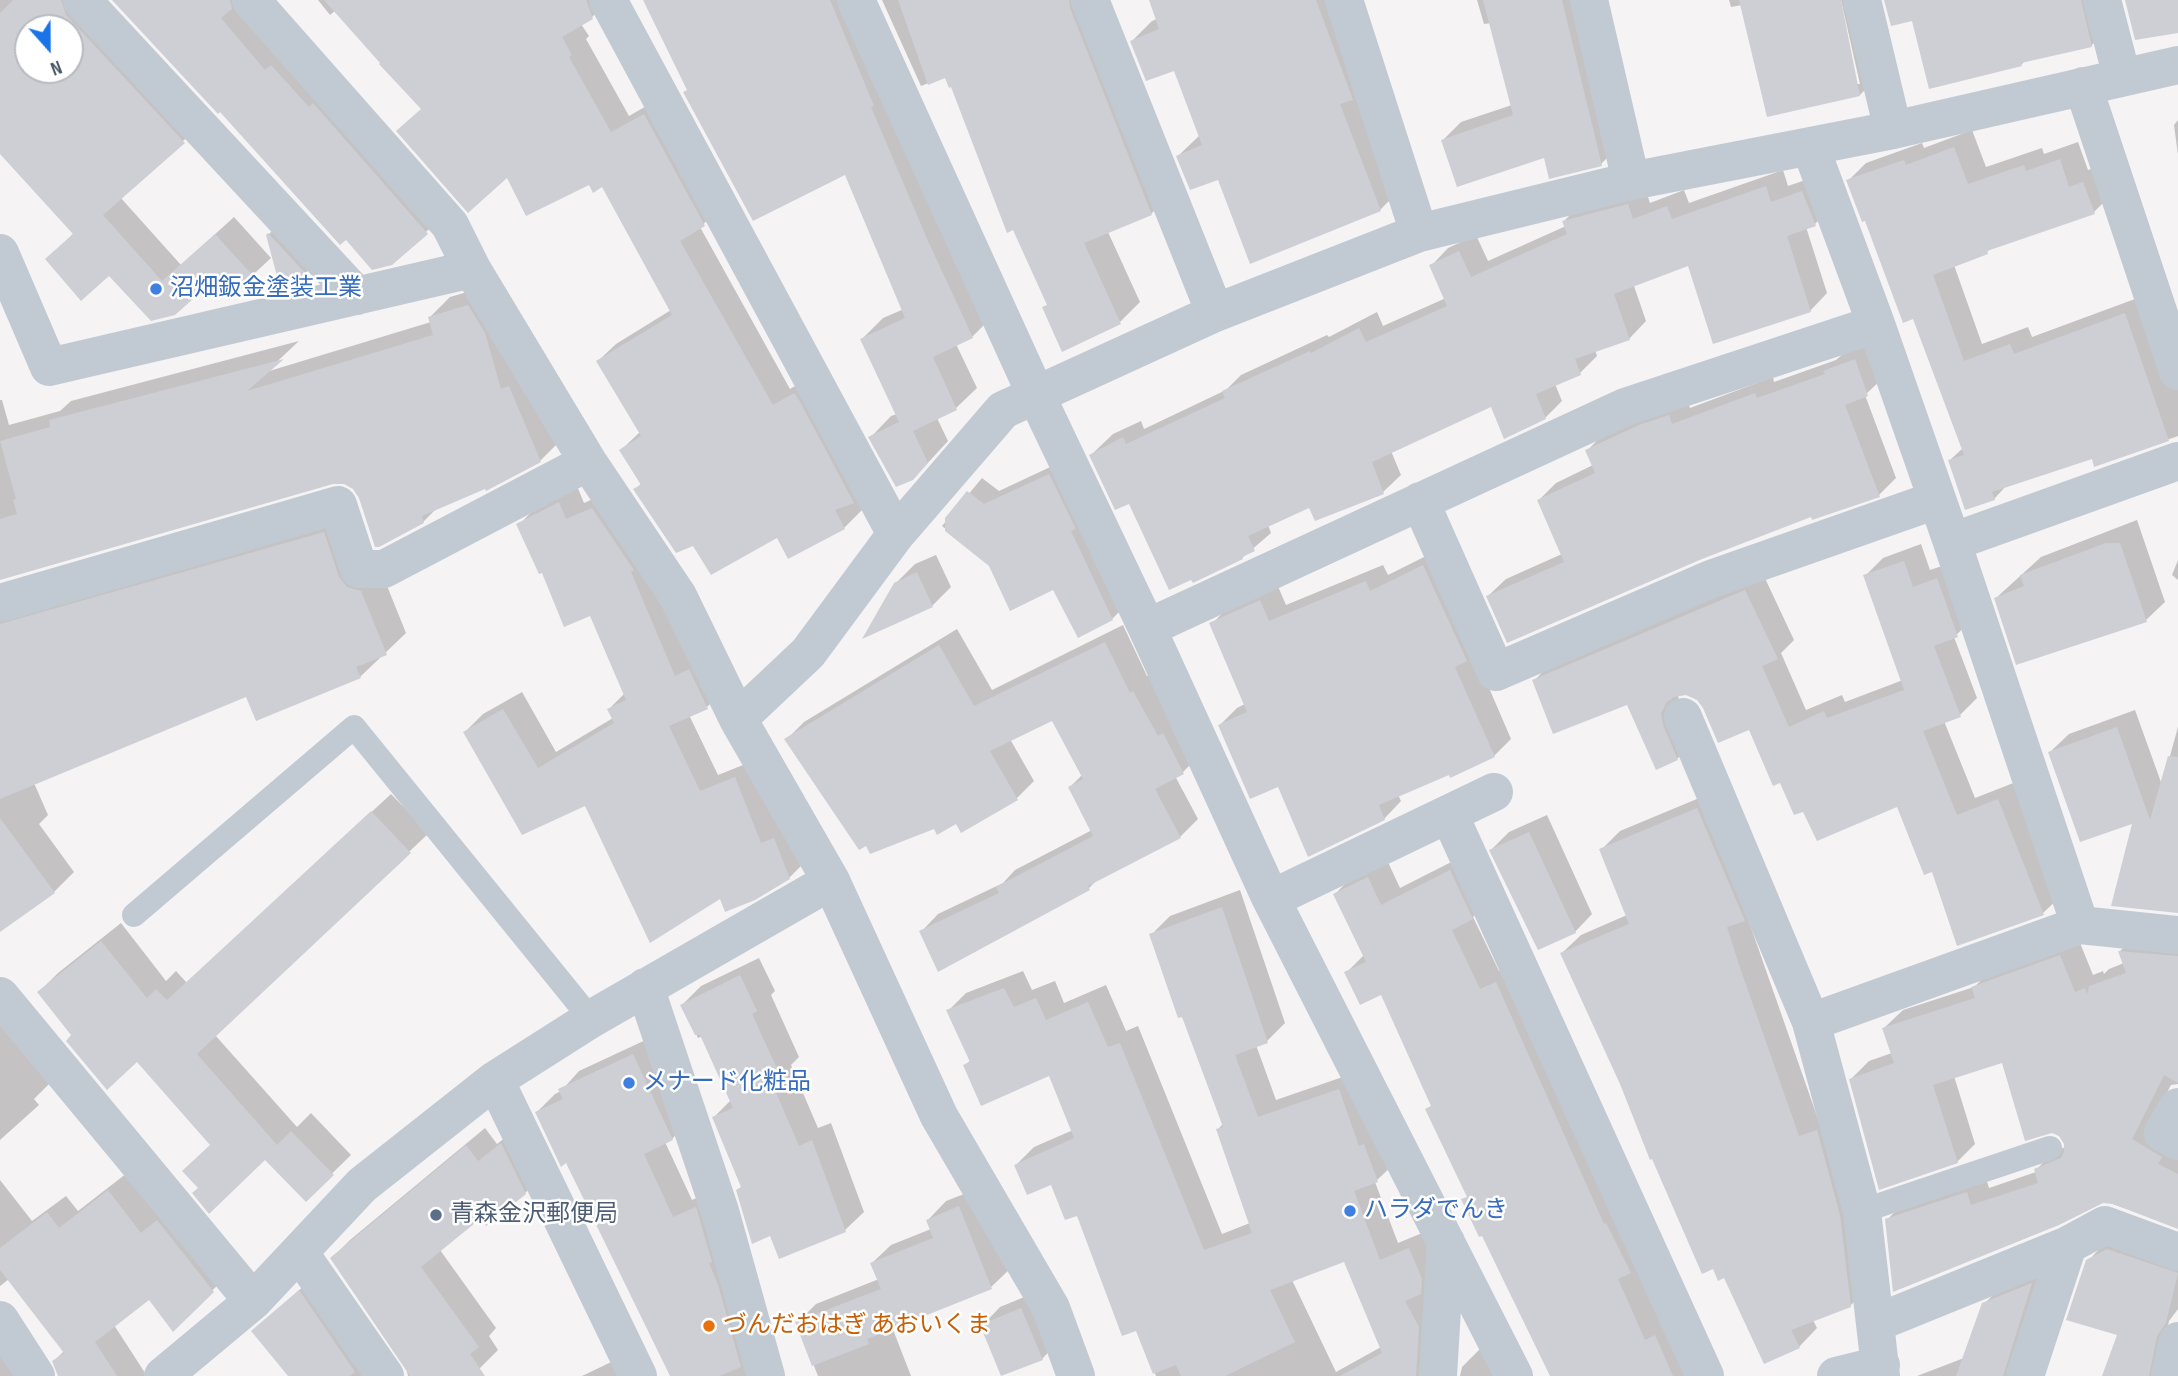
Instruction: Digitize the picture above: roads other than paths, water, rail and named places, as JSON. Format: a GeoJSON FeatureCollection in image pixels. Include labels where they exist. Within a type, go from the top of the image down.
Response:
{"type":"FeatureCollection","features":[{"type":"Feature","properties":{"kind":"street"},"geometry":{"type":"LineString","coordinates":[[82,0],[357,296]]}},
{"type":"Feature","properties":{"kind":"street"},"geometry":{"type":"LineString","coordinates":[[251,0],[450,225],[472,269],[587,462],[678,596],[738,719],[831,881],[939,1116],[1051,1308],[1076,1376]]}},
{"type":"Feature","properties":{"kind":"street"},"geometry":{"type":"LineString","coordinates":[[608,0],[896,534]]}},
{"type":"Feature","properties":{"kind":"street"},"geometry":{"type":"LineString","coordinates":[[856,0],[1036,396],[1147,628],[1271,899],[1514,1376]]}},
{"type":"Feature","properties":{"kind":"street"},"geometry":{"type":"LineString","coordinates":[[1090,0],[1215,313]]}},
{"type":"Feature","properties":{"kind":"street"},"geometry":{"type":"LineString","coordinates":[[1344,0],[1419,233]]}},
{"type":"Feature","properties":{"kind":"street"},"geometry":{"type":"LineString","coordinates":[[1589,0],[1631,181]]}},
{"type":"Feature","properties":{"kind":"street"},"geometry":{"type":"LineString","coordinates":[[1862,0],[1893,130]]}},
{"type":"Feature","properties":{"kind":"street"},"geometry":{"type":"LineString","coordinates":[[2102,0],[2122,78]]}},
{"type":"Feature","properties":{"kind":"street"},"geometry":{"type":"LineString","coordinates":[[738,719],[808,653],[896,534],[1003,410],[1215,313],[1419,233],[1631,181],[1893,130],[2178,65]]}},
{"type":"Feature","properties":{"kind":"street"},"geometry":{"type":"LineString","coordinates":[[2083,86],[2178,372]]}},
{"type":"Feature","properties":{"kind":"street"},"geometry":{"type":"LineString","coordinates":[[1810,146],[1952,542],[2080,925]]}},
{"type":"Feature","properties":{"kind":"street"},"geometry":{"type":"LineString","coordinates":[[0,253],[49,368],[472,269]]}},
{"type":"Feature","properties":{"kind":"street"},"geometry":{"type":"LineString","coordinates":[[1147,628],[1625,407],[1875,324]]}},
{"type":"Feature","properties":{"kind":"street"},"geometry":{"type":"LineString","coordinates":[[1952,542],[2178,461]]}},
{"type":"Feature","properties":{"kind":"street"},"geometry":{"type":"LineString","coordinates":[[0,603],[338,505],[359,569],[384,569],[587,462]]}},
{"type":"Feature","properties":{"kind":"street"},"geometry":{"type":"LineString","coordinates":[[1420,501],[1496,672],[1711,579],[1936,500]]}},
{"type":"Feature","properties":{"kind":"street"},"geometry":{"type":"LineString","coordinates":[[1683,717],[1811,1022],[1862,1211],[1881,1370],[1836,1376]]}},
{"type":"Feature","properties":{"kind":"street"},"geometry":{"type":"LineString","coordinates":[[1271,899],[1494,792]]}},
{"type":"Feature","properties":{"kind":"street"},"geometry":{"type":"LineString","coordinates":[[1449,814],[1705,1376]]}},
{"type":"Feature","properties":{"kind":"street"},"geometry":{"type":"LineString","coordinates":[[174,1373],[253,1301],[362,1185],[495,1080],[645,987],[831,881]]}},
{"type":"Feature","properties":{"kind":"street"},"geometry":{"type":"LineString","coordinates":[[1811,1022],[2080,925],[2178,935]]}},
{"type":"Feature","properties":{"kind":"street"},"geometry":{"type":"LineString","coordinates":[[645,987],[720,1211],[766,1376]]}},
{"type":"Feature","properties":{"kind":"street"},"geometry":{"type":"LineString","coordinates":[[0,996],[253,1301]]}},
{"type":"Feature","properties":{"kind":"street"},"geometry":{"type":"LineString","coordinates":[[495,1080],[638,1376]]}},
{"type":"Feature","properties":{"kind":"street"},"geometry":{"type":"LineString","coordinates":[[2178,1107],[2163,1133],[2178,1141]]}},
{"type":"Feature","properties":{"kind":"street"},"geometry":{"type":"LineString","coordinates":[[1876,1323],[2068,1245],[2105,1225],[2178,1252]]}},
{"type":"Feature","properties":{"kind":"street"},"geometry":{"type":"LineString","coordinates":[[1438,1376],[1446,1242]]}},
{"type":"Feature","properties":{"kind":"street"},"geometry":{"type":"LineString","coordinates":[[2025,1376],[2068,1245]]}},
{"type":"Feature","properties":{"kind":"street"},"geometry":{"type":"LineString","coordinates":[[299,1252],[385,1376]]}},
{"type":"Feature","properties":{"kind":"street"},"geometry":{"type":"LineString","coordinates":[[0,1321],[36,1376]]}},
{"type":"Feature","properties":{"kind":"street"},"geometry":{"type":"LineString","coordinates":[[2170,1376],[2178,1341]]}},
{"type":"Feature","properties":{"kind":"lane"},"geometry":{"type":"LineString","coordinates":[[134,915],[354,727],[591,1019]]}},
{"type":"Feature","properties":{"kind":"lane"},"geometry":{"type":"LineString","coordinates":[[1862,1211],[2050,1148]]}},
{"type":"Feature","properties":{"kind":"place","name":"沼畑鈑金塗装工業"},"geometry":{"type":"Point","coordinates":[156,289]}},
{"type":"Feature","properties":{"kind":"place","name":"メナード化粧品"},"geometry":{"type":"Point","coordinates":[629,1083]}},
{"type":"Feature","properties":{"kind":"place","name":"ハラダでんき"},"geometry":{"type":"Point","coordinates":[1350,1211]}},
{"type":"Feature","properties":{"kind":"place","name":"青森金沢郵便局"},"geometry":{"type":"Point","coordinates":[436,1215]}},
{"type":"Feature","properties":{"kind":"place","name":"づんだおはぎ あおいくま"},"geometry":{"type":"Point","coordinates":[709,1326]}}]}
